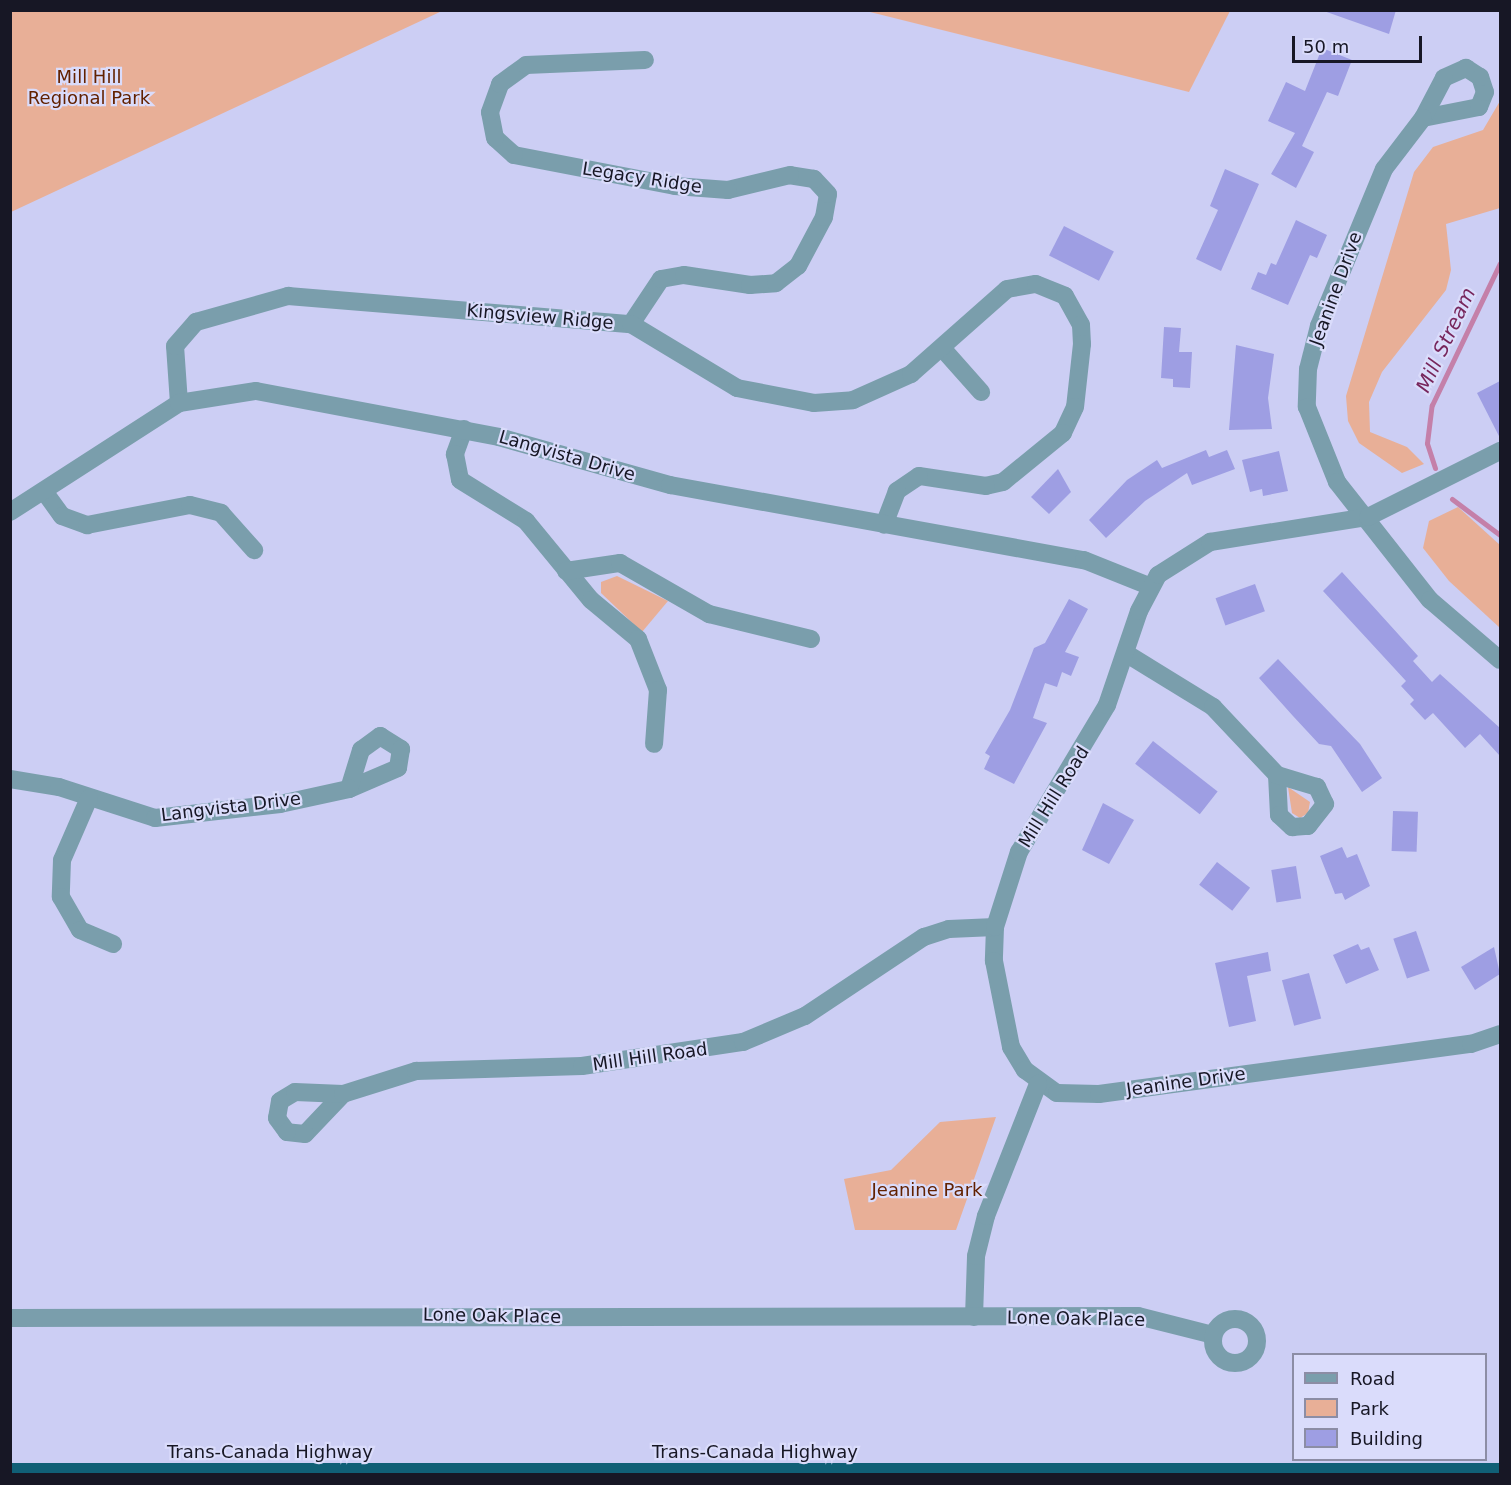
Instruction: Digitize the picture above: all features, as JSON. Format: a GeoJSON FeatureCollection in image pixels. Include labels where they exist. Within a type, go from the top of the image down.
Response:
{"type":"FeatureCollection","features":[{"type":"Feature","properties":{"kind":"highway","name":"Trans-Canada Highway"},"geometry":{"type":"LineString","coordinates":[[10,1472],[1500,1472]]}},
{"type":"Feature","properties":{"kind":"street","name":"Legacy Ridge"},"geometry":{"type":"LineString","coordinates":[[631,324],[661,279],[684,275],[750,285],[776,283],[798,266],[824,217],[828,194],[814,179],[790,175],[728,189],[675,186],[514,156],[495,138],[490,112],[500,84],[526,65],[645,60]]}},
{"type":"Feature","properties":{"kind":"street","name":"Jeanine Drive"},"geometry":{"type":"LineString","coordinates":[[1423,118],[1397,147],[1371,197],[1332,289],[1308,369],[1307,407],[1319,445],[1337,482],[1368,517],[1430,600],[1500,660]]}},
{"type":"Feature","properties":{"kind":"street","name":"Kingsview Ridge"},"geometry":{"type":"LineString","coordinates":[[179,403],[175,346],[196,322],[288,296],[631,324],[737,388],[814,403],[853,400],[889,386],[942,348],[1007,290],[1022,284],[1051,287],[1065,296],[1081,326],[1071,422],[1004,482],[986,486],[927,476],[907,483],[889,503],[884,525]]}},
{"type":"Feature","properties":{"kind":"street"},"geometry":{"type":"LineString","coordinates":[[942,348],[981,392]]}},
{"type":"Feature","properties":{"kind":"street","name":"Langvista Drive"},"geometry":{"type":"LineString","coordinates":[[10,513],[46,494],[179,403],[256,391],[464,429],[670,485],[1084,560],[1149,586]]}},
{"type":"Feature","properties":{"kind":"street"},"geometry":{"type":"LineString","coordinates":[[464,429],[455,454],[460,480],[526,521],[591,600],[638,639],[658,690],[654,744]]}},
{"type":"Feature","properties":{"kind":"street","name":"Mill Hill Road"},"geometry":{"type":"LineString","coordinates":[[343,1094],[416,1071],[582,1066],[743,1042],[805,1016],[924,937],[949,929],[995,927],[1019,852],[1085,747],[1127,654],[1149,586],[1171,563],[1210,542],[1368,517],[1500,451]]}},
{"type":"Feature","properties":{"kind":"street"},"geometry":{"type":"LineString","coordinates":[[46,494],[62,516],[87,525],[190,505],[221,513],[254,550]]}},
{"type":"Feature","properties":{"kind":"street"},"geometry":{"type":"LineString","coordinates":[[566,571],[620,563],[709,614],[811,639]]}},
{"type":"Feature","properties":{"kind":"street"},"geometry":{"type":"LineString","coordinates":[[1127,654],[1213,707],[1277,775]]}},
{"type":"Feature","properties":{"kind":"street","name":"Langvista Drive"},"geometry":{"type":"LineString","coordinates":[[10,779],[88,798],[136,816],[174,818],[349,789]]}},
{"type":"Feature","properties":{"kind":"street"},"geometry":{"type":"LineString","coordinates":[[88,798],[62,860],[62,897],[80,930],[113,944]]}},
{"type":"Feature","properties":{"kind":"street"},"geometry":{"type":"LineString","coordinates":[[974,1317],[976,1256],[986,1216],[1038,1084],[1011,1047],[994,961],[995,927]]}},
{"type":"Feature","properties":{"kind":"street","name":"Jeanine Drive"},"geometry":{"type":"LineString","coordinates":[[1038,1084],[1057,1093],[1099,1094],[1471,1044],[1500,1034]]}},
{"type":"Feature","properties":{"kind":"street","name":"Lone Oak Place"},"geometry":{"type":"LineString","coordinates":[[10,1318],[1138,1316],[1213,1335]]}},
{"type":"Feature","properties":{"kind":"green space","name":"Mill Hill Regional Park"},"geometry":{"type":"Polygon","coordinates":[[[11,10],[442,10],[442,11],[11,212],[11,10]]]}},
{"type":"Feature","properties":{"kind":"green space"},"geometry":{"type":"Polygon","coordinates":[[[866,11],[1230,11],[1189,92],[866,11]]]}},
{"type":"Feature","properties":{"kind":"green space"},"geometry":{"type":"Polygon","coordinates":[[[1500,101],[1500,208],[1446,224],[1451,270],[1446,290],[1382,372],[1369,402],[1370,432],[1407,447],[1424,464],[1402,473],[1359,443],[1348,421],[1346,396],[1414,172],[1433,147],[1483,130],[1500,101]]]}},
{"type":"Feature","properties":{"kind":"green space"},"geometry":{"type":"Polygon","coordinates":[[[1458,507],[1500,545],[1500,628],[1449,581],[1423,548],[1429,521],[1458,507]]]}},
{"type":"Feature","properties":{"kind":"green space"},"geometry":{"type":"Polygon","coordinates":[[[617,576],[668,601],[642,632],[601,593],[601,582],[617,576]]]}},
{"type":"Feature","properties":{"kind":"green space"},"geometry":{"type":"Polygon","coordinates":[[[1288,787],[1310,802],[1308,813],[1300,818],[1292,813],[1288,787]]]}},
{"type":"Feature","properties":{"kind":"green space","name":"Jeanine Park"},"geometry":{"type":"Polygon","coordinates":[[[996,1117],[956,1230],[855,1230],[844,1179],[891,1170],[940,1122],[996,1117]]]}},
{"type":"Feature","properties":{"kind":"building"},"geometry":{"type":"Polygon","coordinates":[[[1321,10],[1396,10],[1389,34],[1321,10]]]}},
{"type":"Feature","properties":{"kind":"building"},"geometry":{"type":"Polygon","coordinates":[[[1322,48],[1352,60],[1338,96],[1327,92],[1302,146],[1314,152],[1296,188],[1271,174],[1295,133],[1268,121],[1286,82],[1305,91],[1322,48]]]}},
{"type":"Feature","properties":{"kind":"building"},"geometry":{"type":"Polygon","coordinates":[[[1225,169],[1259,184],[1221,271],[1196,259],[1218,210],[1210,206],[1225,169]]]}},
{"type":"Feature","properties":{"kind":"building"},"geometry":{"type":"Polygon","coordinates":[[[1296,220],[1327,235],[1317,258],[1310,255],[1288,305],[1251,289],[1258,272],[1266,275],[1271,263],[1276,265],[1296,220]]]}},
{"type":"Feature","properties":{"kind":"building"},"geometry":{"type":"Polygon","coordinates":[[[1064,226],[1114,251],[1099,281],[1049,255],[1064,226]]]}},
{"type":"Feature","properties":{"kind":"building"},"geometry":{"type":"Polygon","coordinates":[[[1164,327],[1181,328],[1179,352],[1192,352],[1190,388],[1173,387],[1173,379],[1161,378],[1164,327]]]}},
{"type":"Feature","properties":{"kind":"building"},"geometry":{"type":"Polygon","coordinates":[[[1236,345],[1274,354],[1268,398],[1272,429],[1229,430],[1236,345]]]}},
{"type":"Feature","properties":{"kind":"building"},"geometry":{"type":"Polygon","coordinates":[[[1500,381],[1500,438],[1477,393],[1500,381]]]}},
{"type":"Feature","properties":{"kind":"building"},"geometry":{"type":"Polygon","coordinates":[[[1206,450],[1209,457],[1227,450],[1235,469],[1192,485],[1187,473],[1145,501],[1106,538],[1089,520],[1127,480],[1157,460],[1162,468],[1206,450]]]}},
{"type":"Feature","properties":{"kind":"building"},"geometry":{"type":"Polygon","coordinates":[[[1279,451],[1288,491],[1263,496],[1262,489],[1250,492],[1242,460],[1279,451]]]}},
{"type":"Feature","properties":{"kind":"building"},"geometry":{"type":"Polygon","coordinates":[[[1058,469],[1071,492],[1049,514],[1031,497],[1058,469]]]}},
{"type":"Feature","properties":{"kind":"building"},"geometry":{"type":"Polygon","coordinates":[[[1342,572],[1418,656],[1413,661],[1432,682],[1440,674],[1500,728],[1500,756],[1480,734],[1465,748],[1433,713],[1425,720],[1410,704],[1414,700],[1401,686],[1406,681],[1323,591],[1342,572]]]}},
{"type":"Feature","properties":{"kind":"building"},"geometry":{"type":"Polygon","coordinates":[[[1255,584],[1265,611],[1225,626],[1216,598],[1255,584]]]}},
{"type":"Feature","properties":{"kind":"building"},"geometry":{"type":"Polygon","coordinates":[[[1069,599],[1088,609],[1065,652],[1079,657],[1071,676],[1062,672],[1057,687],[1045,683],[1033,718],[1047,723],[1014,784],[984,769],[990,756],[985,753],[1010,710],[1034,648],[1045,643],[1069,599]]]}},
{"type":"Feature","properties":{"kind":"building"},"geometry":{"type":"Polygon","coordinates":[[[1278,659],[1360,744],[1382,778],[1362,792],[1331,746],[1319,744],[1259,678],[1278,659]]]}},
{"type":"Feature","properties":{"kind":"building"},"geometry":{"type":"Polygon","coordinates":[[[1153,741],[1218,791],[1200,814],[1135,764],[1153,741]]]}},
{"type":"Feature","properties":{"kind":"building"},"geometry":{"type":"Polygon","coordinates":[[[1103,803],[1134,820],[1109,864],[1082,850],[1103,803]]]}},
{"type":"Feature","properties":{"kind":"building"},"geometry":{"type":"Polygon","coordinates":[[[1393,811],[1418,812],[1417,852],[1392,851],[1393,811]]]}},
{"type":"Feature","properties":{"kind":"building"},"geometry":{"type":"Polygon","coordinates":[[[1342,847],[1347,858],[1357,854],[1370,886],[1345,900],[1342,893],[1335,894],[1320,856],[1342,847]]]}},
{"type":"Feature","properties":{"kind":"building"},"geometry":{"type":"Polygon","coordinates":[[[1217,862],[1250,888],[1232,911],[1199,885],[1217,862]]]}},
{"type":"Feature","properties":{"kind":"building"},"geometry":{"type":"Polygon","coordinates":[[[1296,866],[1301,899],[1276,903],[1271,870],[1296,866]]]}},
{"type":"Feature","properties":{"kind":"building"},"geometry":{"type":"Polygon","coordinates":[[[1416,931],[1430,971],[1407,979],[1393,939],[1416,931]]]}},
{"type":"Feature","properties":{"kind":"building"},"geometry":{"type":"Polygon","coordinates":[[[1358,944],[1361,950],[1369,947],[1379,970],[1346,984],[1333,955],[1358,944]]]}},
{"type":"Feature","properties":{"kind":"building"},"geometry":{"type":"Polygon","coordinates":[[[1494,947],[1500,974],[1475,990],[1461,967],[1494,947]]]}},
{"type":"Feature","properties":{"kind":"building"},"geometry":{"type":"Polygon","coordinates":[[[1268,952],[1271,971],[1247,976],[1256,1021],[1229,1027],[1215,963],[1268,952]]]}},
{"type":"Feature","properties":{"kind":"building"},"geometry":{"type":"Polygon","coordinates":[[[1309,973],[1321,1018],[1294,1026],[1282,980],[1309,973]]]}},
{"type":"Feature","properties":{"kind":"waterway","name":"Mill Stream"},"geometry":{"type":"LineString","coordinates":[[1435,468],[1427,443],[1432,405],[1500,263]]}},
{"type":"Feature","properties":{"kind":"waterway","name":"Mill Stream"},"geometry":{"type":"LineString","coordinates":[[1452,499],[1500,535]]}}]}
